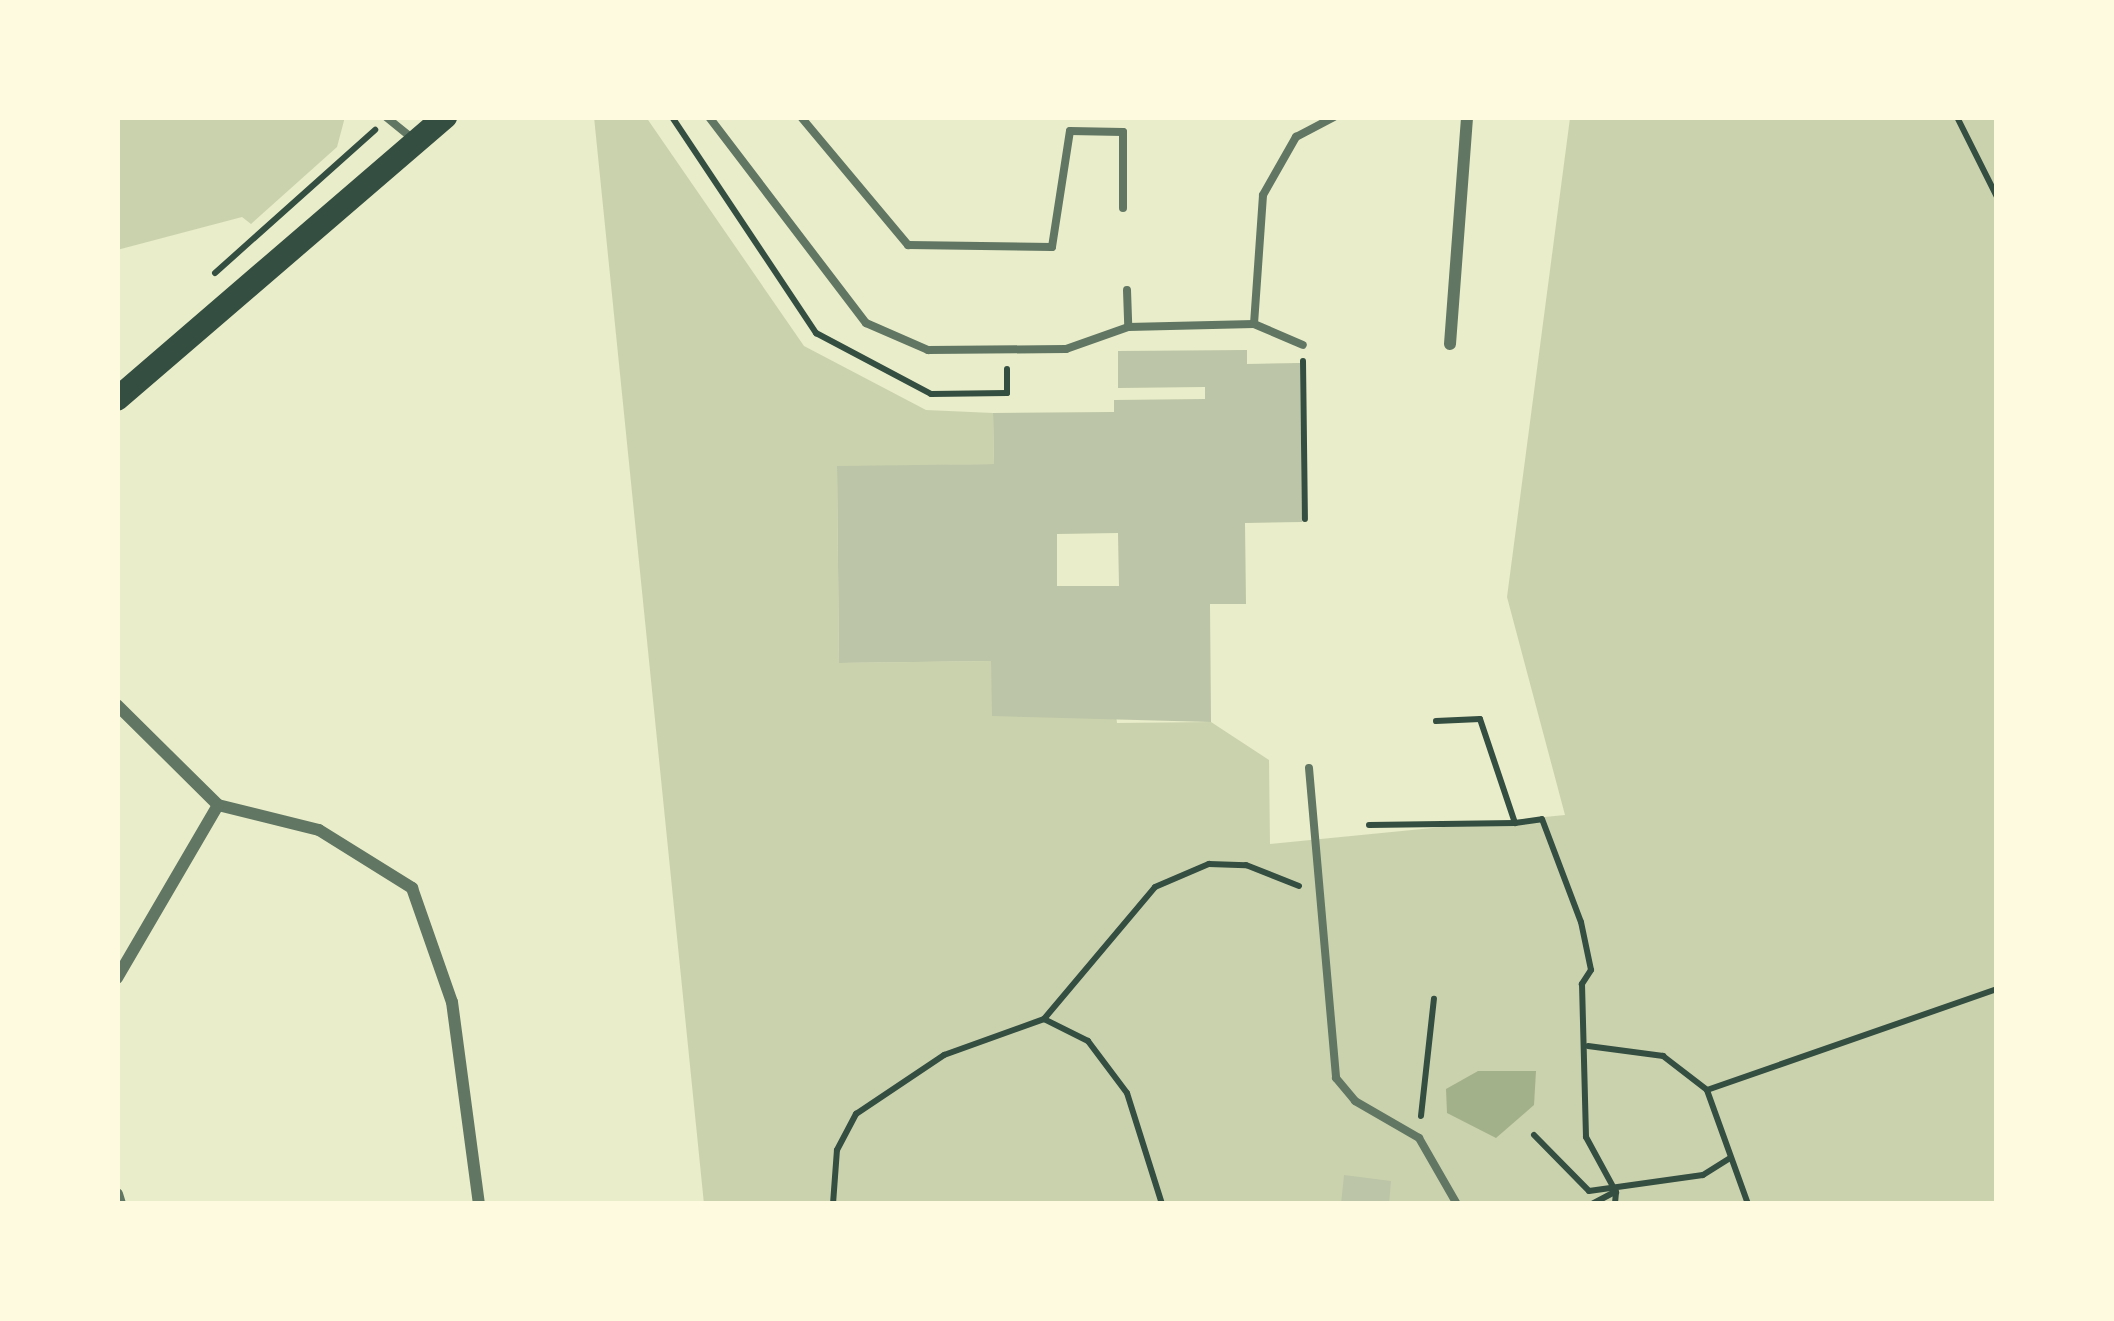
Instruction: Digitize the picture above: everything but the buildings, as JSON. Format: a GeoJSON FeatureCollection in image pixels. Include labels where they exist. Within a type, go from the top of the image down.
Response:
{"type":"FeatureCollection","features":[{"type":"Feature","properties":{"kind":"main road"},"geometry":{"type":"LineString","coordinates":[[117,399],[445,117]]}},
{"type":"Feature","properties":{"kind":"street"},"geometry":{"type":"LineString","coordinates":[[1450,344],[1467,117]]}},
{"type":"Feature","properties":{"kind":"street"},"geometry":{"type":"LineString","coordinates":[[117,706],[218,805],[319,830],[412,888],[452,1003],[479,1204]]}},
{"type":"Feature","properties":{"kind":"street"},"geometry":{"type":"LineString","coordinates":[[117,979],[218,805]]}},
{"type":"Feature","properties":{"kind":"street"},"geometry":{"type":"LineString","coordinates":[[117,1194],[120,1204]]}},
{"type":"Feature","properties":{"kind":"lane"},"geometry":{"type":"LineString","coordinates":[[386,117],[415,141]]}},
{"type":"Feature","properties":{"kind":"lane"},"geometry":{"type":"LineString","coordinates":[[710,117],[866,323],[928,350],[1066,349],[1128,327],[1254,324],[1303,345]]}},
{"type":"Feature","properties":{"kind":"lane"},"geometry":{"type":"LineString","coordinates":[[801,117],[908,245],[1052,248],[1070,131],[1124,132],[1124,208]]}},
{"type":"Feature","properties":{"kind":"lane"},"geometry":{"type":"LineString","coordinates":[[1254,324],[1263,195],[1296,136],[1334,117]]}},
{"type":"Feature","properties":{"kind":"lane"},"geometry":{"type":"LineString","coordinates":[[1127,290],[1128,327]]}},
{"type":"Feature","properties":{"kind":"lane"},"geometry":{"type":"LineString","coordinates":[[1309,768],[1336,1078],[1355,1101],[1419,1138],[1457,1204]]}},
{"type":"Feature","properties":{"kind":"path"},"geometry":{"type":"LineString","coordinates":[[672,117],[816,333],[931,394],[1007,392],[1007,364],[1028,364]]}},
{"type":"Feature","properties":{"kind":"path"},"geometry":{"type":"LineString","coordinates":[[1957,117],[1997,196]]}},
{"type":"Feature","properties":{"kind":"path"},"geometry":{"type":"LineString","coordinates":[[1303,345],[1305,519]]}},
{"type":"Feature","properties":{"kind":"path"},"geometry":{"type":"LineString","coordinates":[[1436,721],[1480,719],[1515,823]]}},
{"type":"Feature","properties":{"kind":"path"},"geometry":{"type":"LineString","coordinates":[[1369,826],[1542,819],[1581,922],[1591,970],[1582,984],[1588,1046],[1586,1137],[1616,1192],[1615,1204]]}},
{"type":"Feature","properties":{"kind":"path"},"geometry":{"type":"LineString","coordinates":[[833,1204],[837,1150],[856,1114],[944,1055],[1044,1019],[1155,887],[1209,863],[1246,865],[1320,894]]}},
{"type":"Feature","properties":{"kind":"path"},"geometry":{"type":"LineString","coordinates":[[1708,1090],[1997,989]]}},
{"type":"Feature","properties":{"kind":"path"},"geometry":{"type":"LineString","coordinates":[[1419,1138],[1434,999]]}},
{"type":"Feature","properties":{"kind":"path"},"geometry":{"type":"LineString","coordinates":[[1044,1019],[1088,1041],[1127,1094],[1162,1204]]}},
{"type":"Feature","properties":{"kind":"path"},"geometry":{"type":"LineString","coordinates":[[1588,1046],[1663,1056],[1708,1090],[1748,1204]]}},
{"type":"Feature","properties":{"kind":"path"},"geometry":{"type":"LineString","coordinates":[[1534,1136],[1589,1191],[1616,1192],[1703,1174],[1729,1159]]}},
{"type":"Feature","properties":{"kind":"path"},"geometry":{"type":"LineString","coordinates":[[1592,1204],[1616,1192]]}},
{"type":"Feature","properties":{"kind":"shaded area"},"geometry":{"type":"Polygon","coordinates":[[[117,117],[345,117],[337,147],[251,224],[242,217],[117,250],[117,117]]]}},
{"type":"Feature","properties":{"kind":"shaded area"},"geometry":{"type":"Polygon","coordinates":[[[594,117],[646,117],[804,346],[926,410],[993,413],[994,464],[837,467],[839,663],[991,661],[1116,714],[1117,723],[1211,722],[1269,760],[1270,844],[1565,815],[1507,597],[1570,118],[1997,117],[1997,1204],[704,1204],[594,117]]]}},
{"type":"Feature","properties":{"kind":"shaded area"},"geometry":{"type":"Polygon","coordinates":[[[1478,1071],[1536,1071],[1534,1105],[1496,1138],[1447,1113],[1446,1089],[1478,1071]]]}}]}
